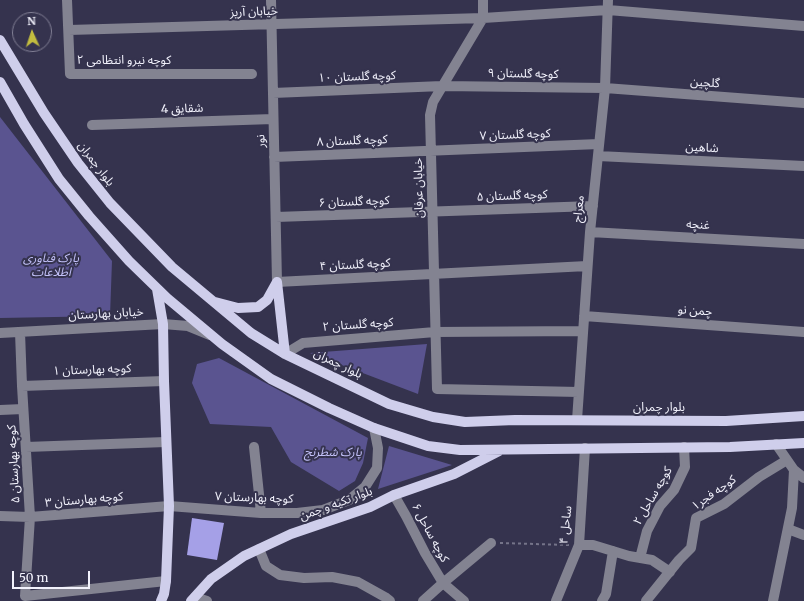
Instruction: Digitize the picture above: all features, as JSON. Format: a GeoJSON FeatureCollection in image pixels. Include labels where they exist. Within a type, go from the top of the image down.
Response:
{"type":"FeatureCollection","features":[{"type":"Feature","properties":{"kind":"main road","name":"بلوار چمران"},"geometry":{"type":"LineString","coordinates":[[0,40],[44,113],[78,163],[110,203],[172,267],[251,333],[285,354],[389,404],[433,417],[465,422],[515,420],[726,421],[804,416]]}},
{"type":"Feature","properties":{"kind":"main road"},"geometry":{"type":"LineString","coordinates":[[0,82],[24,124],[59,179],[89,216],[124,255],[167,298],[212,335],[271,379],[329,408],[374,428],[428,446],[460,450],[501,450],[518,448],[684,447],[804,443]]}},
{"type":"Feature","properties":{"kind":"main road"},"geometry":{"type":"LineString","coordinates":[[211,301],[238,308],[258,307],[267,300],[277,282]]}},
{"type":"Feature","properties":{"kind":"main road"},"geometry":{"type":"LineString","coordinates":[[277,282],[285,354]]}},
{"type":"Feature","properties":{"kind":"main road"},"geometry":{"type":"LineString","coordinates":[[157,288],[163,324],[169,506],[164,599]]}},
{"type":"Feature","properties":{"kind":"main road","name":"بلوار تکیه و چمن"},"geometry":{"type":"LineString","coordinates":[[193,599],[211,579],[244,556],[291,534],[454,474],[501,450]]}},
{"type":"Feature","properties":{"kind":"street","name":"کوچه نیرو انتظامی ۲"},"geometry":{"type":"LineString","coordinates":[[67,0],[70,74],[252,74]]}},
{"type":"Feature","properties":{"kind":"street","name":"نور"},"geometry":{"type":"LineString","coordinates":[[271,0],[277,282]]}},
{"type":"Feature","properties":{"kind":"street"},"geometry":{"type":"LineString","coordinates":[[483,0],[483,18]]}},
{"type":"Feature","properties":{"kind":"street","name":"معراج"},"geometry":{"type":"LineString","coordinates":[[577,420],[587,266],[605,88],[608,0]]}},
{"type":"Feature","properties":{"kind":"street","name":"خیابان آریز"},"geometry":{"type":"LineString","coordinates":[[69,30],[483,18],[608,10],[804,26]]}},
{"type":"Feature","properties":{"kind":"street","name":"خیابان عرفان"},"geometry":{"type":"LineString","coordinates":[[483,18],[433,102],[430,115],[437,389],[579,392]]}},
{"type":"Feature","properties":{"kind":"street","name":"کوچه گلستان ۹"},"geometry":{"type":"LineString","coordinates":[[442,86],[605,88]]}},
{"type":"Feature","properties":{"kind":"street","name":"کوچه گلستان ۱۰"},"geometry":{"type":"LineString","coordinates":[[273,93],[442,86]]}},
{"type":"Feature","properties":{"kind":"street","name":"گلچین"},"geometry":{"type":"LineString","coordinates":[[605,88],[804,103]]}},
{"type":"Feature","properties":{"kind":"street","name":"شقایق 4"},"geometry":{"type":"LineString","coordinates":[[92,125],[273,119]]}},
{"type":"Feature","properties":{"kind":"street","name":"کوچه گلستان ۷"},"geometry":{"type":"LineString","coordinates":[[431,151],[599,144]]}},
{"type":"Feature","properties":{"kind":"street","name":"کوچه گلستان ۸"},"geometry":{"type":"LineString","coordinates":[[274,157],[431,151]]}},
{"type":"Feature","properties":{"kind":"street","name":"شاهین"},"geometry":{"type":"LineString","coordinates":[[598,156],[804,166]]}},
{"type":"Feature","properties":{"kind":"street","name":"کوچه گلستان ۵"},"geometry":{"type":"LineString","coordinates":[[433,212],[593,206]]}},
{"type":"Feature","properties":{"kind":"street","name":"کوچه گلستان ۶"},"geometry":{"type":"LineString","coordinates":[[276,217],[433,212]]}},
{"type":"Feature","properties":{"kind":"street","name":"غنچه"},"geometry":{"type":"LineString","coordinates":[[590,232],[804,244]]}},
{"type":"Feature","properties":{"kind":"street","name":"کوچه گلستان ۴"},"geometry":{"type":"LineString","coordinates":[[277,282],[587,266]]}},
{"type":"Feature","properties":{"kind":"street","name":"چمن نو"},"geometry":{"type":"LineString","coordinates":[[584,316],[804,332]]}},
{"type":"Feature","properties":{"kind":"street","name":"خیابان بهارستان"},"geometry":{"type":"LineString","coordinates":[[0,333],[163,324],[188,326],[212,335]]}},
{"type":"Feature","properties":{"kind":"street","name":"کوچه گلستان ۲"},"geometry":{"type":"LineString","coordinates":[[285,354],[303,343],[435,332],[583,331]]}},
{"type":"Feature","properties":{"kind":"street","name":"کوچه بهارستان ۵"},"geometry":{"type":"LineString","coordinates":[[20,332],[30,517],[25,596],[166,581]]}},
{"type":"Feature","properties":{"kind":"street","name":"کوچه بهارستان ۱"},"geometry":{"type":"LineString","coordinates":[[22,386],[164,381]]}},
{"type":"Feature","properties":{"kind":"street"},"geometry":{"type":"LineString","coordinates":[[0,410],[23,409]]}},
{"type":"Feature","properties":{"kind":"street","name":"کوچه بهارستان ۷"},"geometry":{"type":"LineString","coordinates":[[169,506],[261,513],[298,513],[323,510],[349,500],[365,486],[377,468],[378,448],[374,428]]}},
{"type":"Feature","properties":{"kind":"street"},"geometry":{"type":"LineString","coordinates":[[26,447],[166,442]]}},
{"type":"Feature","properties":{"kind":"street"},"geometry":{"type":"LineString","coordinates":[[776,444],[794,470],[804,478]]}},
{"type":"Feature","properties":{"kind":"street"},"geometry":{"type":"LineString","coordinates":[[254,447],[261,513]]}},
{"type":"Feature","properties":{"kind":"street","name":"کوچه ساحل ۲"},"geometry":{"type":"LineString","coordinates":[[640,558],[647,531],[660,506],[674,490],[685,467],[684,447]]}},
{"type":"Feature","properties":{"kind":"street","name":"ساحل ۴"},"geometry":{"type":"LineString","coordinates":[[556,601],[579,545],[585,448]]}},
{"type":"Feature","properties":{"kind":"street","name":"کوچه فجر۱"},"geometry":{"type":"LineString","coordinates":[[646,601],[691,548],[696,518],[724,504],[759,477],[787,460]]}},
{"type":"Feature","properties":{"kind":"street"},"geometry":{"type":"LineString","coordinates":[[773,601],[792,508],[794,470]]}},
{"type":"Feature","properties":{"kind":"street","name":"کوچه ساحل ۶"},"geometry":{"type":"LineString","coordinates":[[394,495],[424,553],[443,583],[464,601]]}},
{"type":"Feature","properties":{"kind":"street","name":"کوچه بهارستان ۳"},"geometry":{"type":"LineString","coordinates":[[0,516],[30,517],[169,506]]}},
{"type":"Feature","properties":{"kind":"street"},"geometry":{"type":"LineString","coordinates":[[788,529],[804,535]]}},
{"type":"Feature","properties":{"kind":"street"},"geometry":{"type":"LineString","coordinates":[[423,601],[491,543]]}},
{"type":"Feature","properties":{"kind":"street"},"geometry":{"type":"LineString","coordinates":[[579,545],[592,545],[652,560],[670,572]]}},
{"type":"Feature","properties":{"kind":"street"},"geometry":{"type":"LineString","coordinates":[[259,549],[266,566],[280,575],[304,578],[332,577],[358,582],[390,601]]}},
{"type":"Feature","properties":{"kind":"street"},"geometry":{"type":"LineString","coordinates":[[602,601],[606,594],[613,551]]}},
{"type":"Feature","properties":{"kind":"street"},"geometry":{"type":"LineString","coordinates":[[193,599],[207,601]]}},
{"type":"Feature","properties":{"kind":"path"},"geometry":{"type":"LineString","coordinates":[[491,543],[579,545]]}},
{"type":"Feature","properties":{"kind":"green space","name":"پارک فناوری اطلاعات"},"geometry":{"type":"Polygon","coordinates":[[[0,117],[112,261],[110,316],[0,318],[0,117]]]}},
{"type":"Feature","properties":{"kind":"green space"},"geometry":{"type":"Polygon","coordinates":[[[427,344],[418,394],[310,353],[427,344]]]}},
{"type":"Feature","properties":{"kind":"green space","name":"پارک شطرنج"},"geometry":{"type":"Polygon","coordinates":[[[219,358],[368,438],[363,463],[355,481],[339,491],[291,462],[271,427],[210,424],[192,383],[197,364],[219,358]]]}},
{"type":"Feature","properties":{"kind":"green space"},"geometry":{"type":"Polygon","coordinates":[[[389,446],[452,465],[378,489],[389,446]]]}},
{"type":"Feature","properties":{"kind":"building"},"geometry":{"type":"Polygon","coordinates":[[[192,518],[224,523],[217,560],[187,555],[192,518]]]}}]}
